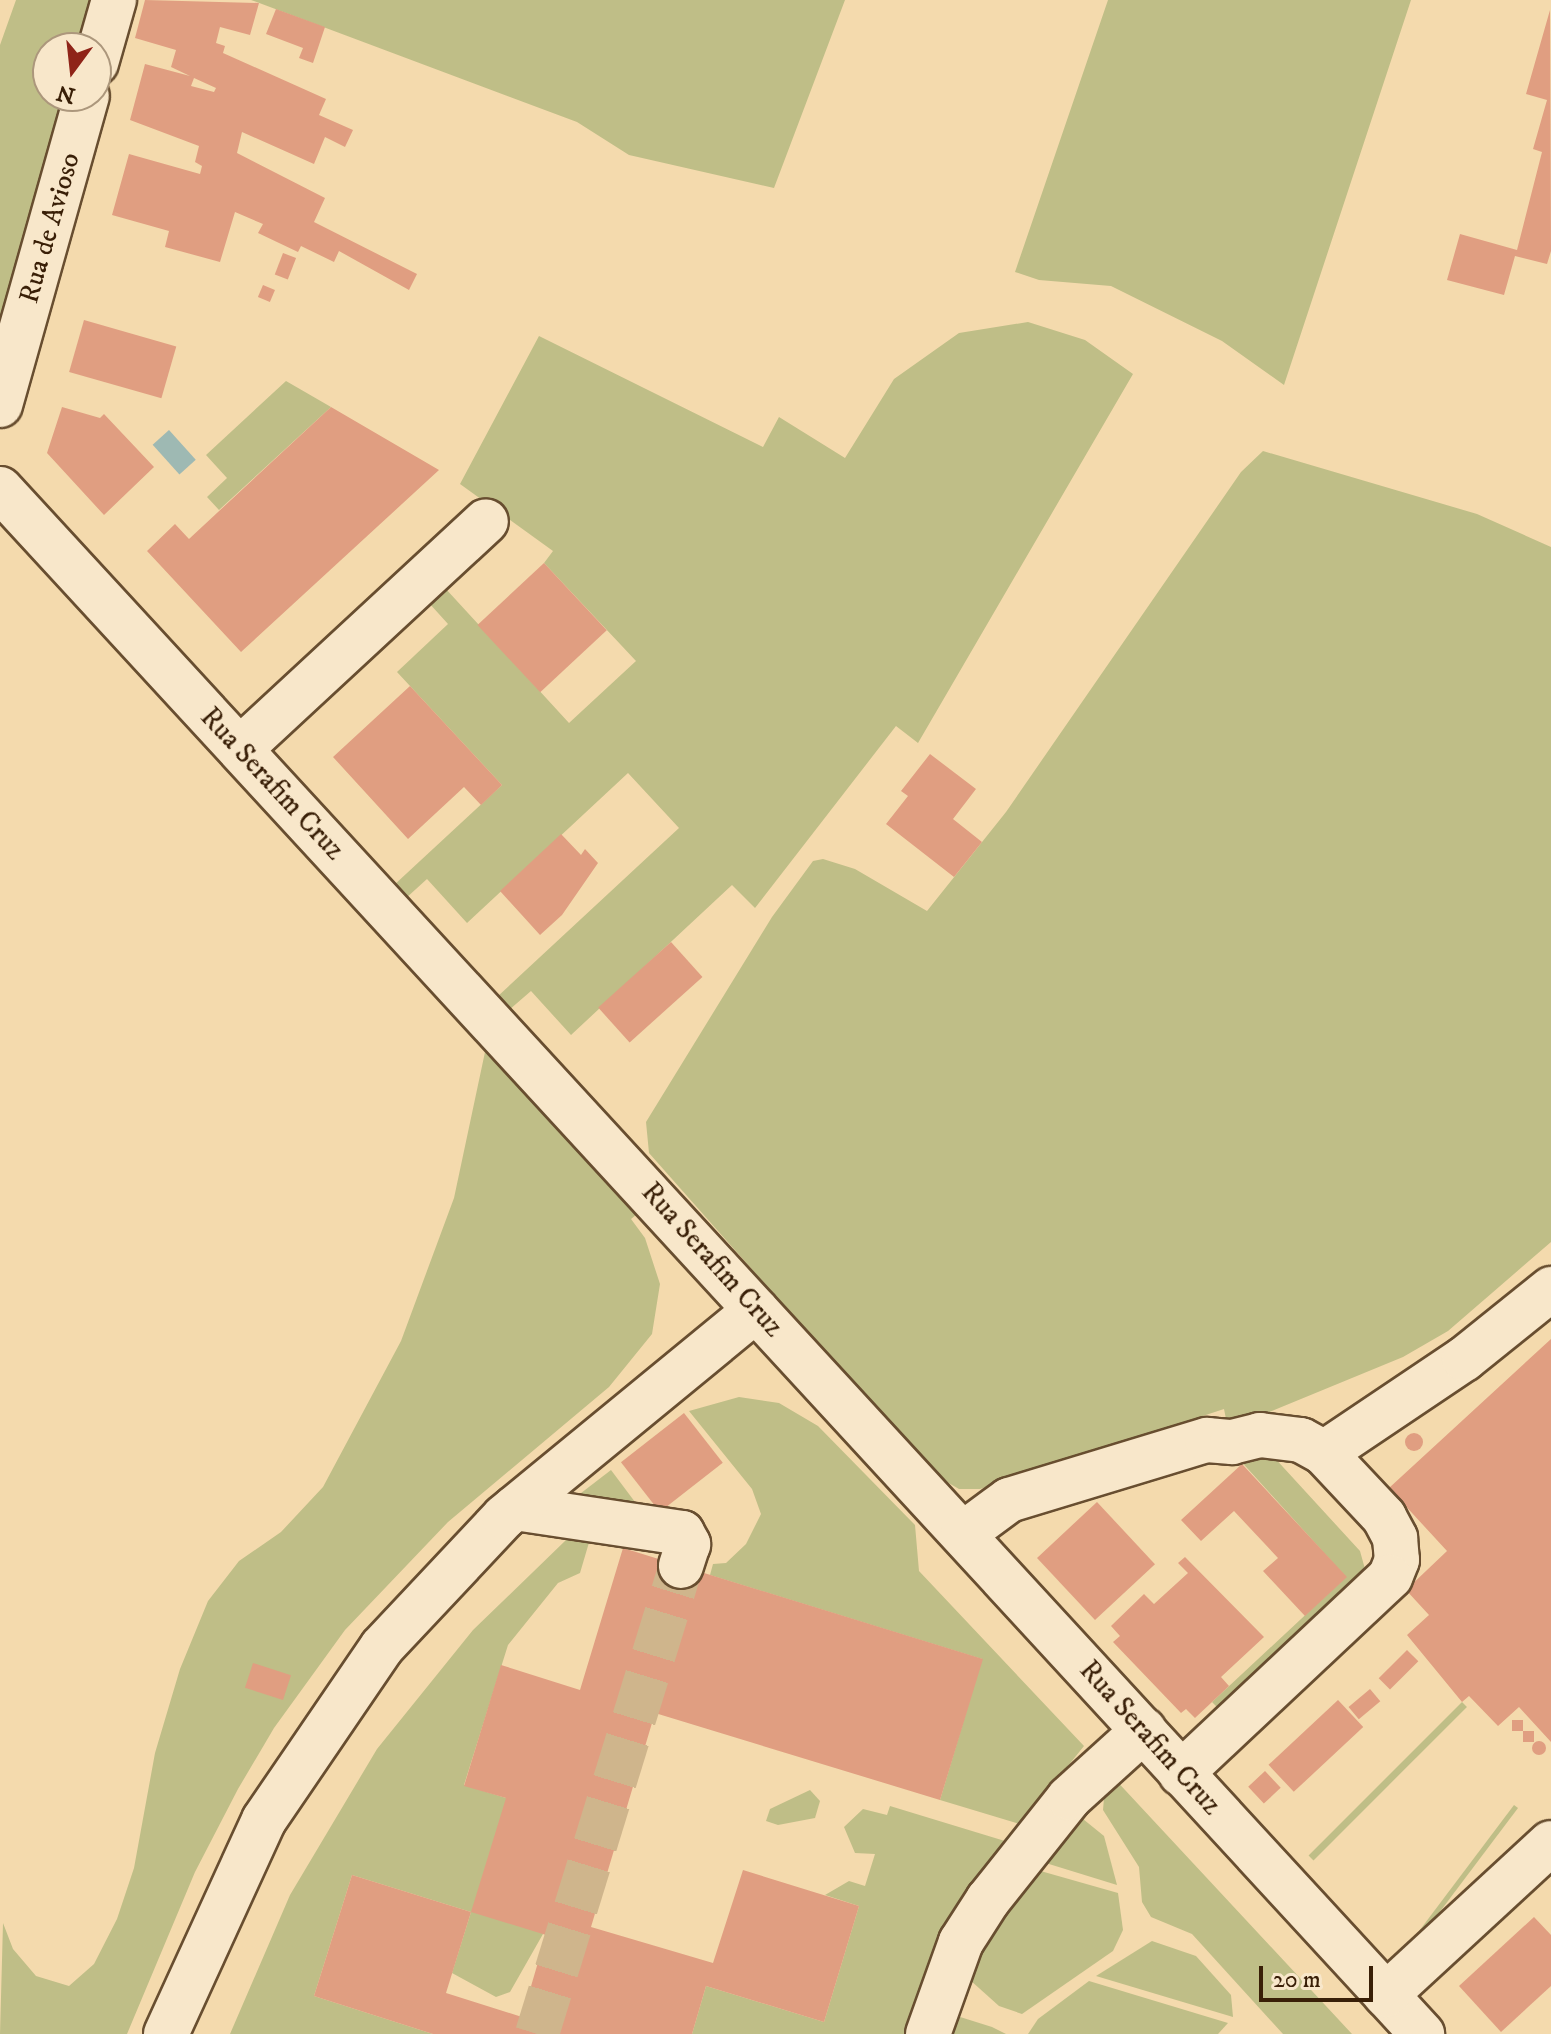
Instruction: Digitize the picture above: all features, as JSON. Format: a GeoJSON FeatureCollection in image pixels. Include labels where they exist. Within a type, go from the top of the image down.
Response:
{"type":"FeatureCollection","features":[{"type":"Feature","properties":{"kind":"street"},"geometry":{"type":"LineString","coordinates":[[105,32],[114,0]]}},
{"type":"Feature","properties":{"kind":"street","name":"Rua de Avioso"},"geometry":{"type":"LineString","coordinates":[[0,405],[82,112]]}},
{"type":"Feature","properties":{"kind":"street","name":"Rua Serafim Cruz"},"geometry":{"type":"LineString","coordinates":[[0,489],[1422,2034]]}},
{"type":"Feature","properties":{"kind":"street"},"geometry":{"type":"LineString","coordinates":[[240,749],[486,521]]}},
{"type":"Feature","properties":{"kind":"street"},"geometry":{"type":"LineString","coordinates":[[1324,1453],[1464,1359],[1551,1289]]}},
{"type":"Feature","properties":{"kind":"street"},"geometry":{"type":"LineString","coordinates":[[166,2034],[235,1874],[297,1765],[382,1647],[515,1508],[756,1310]]}},
{"type":"Feature","properties":{"kind":"street"},"geometry":{"type":"LineString","coordinates":[[963,1534],[1009,1500],[1207,1440],[1281,1436],[1324,1453],[1384,1517],[1395,1538],[1397,1560],[1390,1577],[1181,1773]]}},
{"type":"Feature","properties":{"kind":"street"},"geometry":{"type":"LineString","coordinates":[[515,1508],[682,1533],[688,1544],[681,1566]]}},
{"type":"Feature","properties":{"kind":"street"},"geometry":{"type":"LineString","coordinates":[[928,2034],[961,1942],[988,1900],[1069,1798],[1144,1730]]}},
{"type":"Feature","properties":{"kind":"street"},"geometry":{"type":"LineString","coordinates":[[1386,1995],[1551,1843]]}},
{"type":"Feature","properties":{"kind":"shaded area"},"geometry":{"type":"Polygon","coordinates":[[[16,0],[94,0],[85,32],[32,32],[32,112],[62,112],[0,330],[0,45],[16,0]]]}},
{"type":"Feature","properties":{"kind":"shaded area"},"geometry":{"type":"Polygon","coordinates":[[[251,0],[845,0],[774,188],[629,155],[577,122],[251,0]]]}},
{"type":"Feature","properties":{"kind":"shaded area"},"geometry":{"type":"Polygon","coordinates":[[[1108,0],[1411,0],[1284,385],[1222,341],[1111,286],[1039,280],[1015,272],[1108,0]]]}},
{"type":"Feature","properties":{"kind":"shaded area"},"geometry":{"type":"Polygon","coordinates":[[[1028,322],[1085,340],[1133,374],[918,743],[896,726],[755,908],[732,885],[571,1035],[531,991],[509,1010],[497,997],[679,828],[628,773],[467,923],[427,879],[405,899],[393,886],[502,785],[397,672],[448,624],[429,603],[445,588],[569,723],[636,661],[544,563],[553,551],[460,484],[539,336],[763,447],[779,417],[845,458],[894,379],[959,333],[1028,322]]]}},
{"type":"Feature","properties":{"kind":"shaded area"},"geometry":{"type":"Polygon","coordinates":[[[286,381],[331,407],[219,510],[207,497],[227,478],[206,455],[286,381]]]}},
{"type":"Feature","properties":{"kind":"shaded area"},"geometry":{"type":"Polygon","coordinates":[[[1263,451],[1477,514],[1551,547],[1551,1242],[1448,1331],[1403,1357],[1228,1429],[1224,1409],[980,1489],[959,1489],[933,1474],[649,1153],[646,1122],[772,917],[813,861],[823,859],[855,869],[927,911],[1006,812],[1241,472],[1263,451]]]}},
{"type":"Feature","properties":{"kind":"shaded area"},"geometry":{"type":"Polygon","coordinates":[[[485,1052],[642,1210],[631,1219],[645,1238],[660,1284],[652,1334],[609,1387],[448,1522],[345,1630],[274,1728],[238,1789],[195,1872],[127,2034],[0,2034],[3,1923],[13,1949],[36,1976],[69,1986],[94,1964],[117,1919],[134,1868],[155,1753],[180,1669],[208,1601],[239,1561],[281,1532],[323,1487],[401,1341],[454,1198],[485,1052]]]}},
{"type":"Feature","properties":{"kind":"shaded area"},"geometry":{"type":"Polygon","coordinates":[[[739,1397],[779,1403],[818,1426],[915,1525],[919,1571],[1084,1746],[1051,1787],[1030,1827],[940,1800],[982,1659],[710,1575],[713,1564],[726,1563],[746,1544],[761,1514],[752,1489],[689,1411],[739,1397]]]}},
{"type":"Feature","properties":{"kind":"shaded area"},"geometry":{"type":"Polygon","coordinates":[[[1272,1455],[1360,1551],[1365,1569],[1362,1577],[1222,1712],[1212,1702],[1346,1577],[1238,1458],[1272,1455]]]}},
{"type":"Feature","properties":{"kind":"shaded area"},"geometry":{"type":"Polygon","coordinates":[[[611,1470],[638,1506],[572,1500],[611,1470]]]}},
{"type":"Feature","properties":{"kind":"shaded area"},"geometry":{"type":"Polygon","coordinates":[[[568,1525],[593,1529],[580,1573],[558,1583],[508,1645],[464,1785],[506,1798],[543,1934],[510,1992],[496,1997],[452,1973],[471,1912],[352,1875],[314,1996],[433,2034],[230,2034],[290,1895],[377,1749],[473,1630],[566,1540],[568,1525]]]}},
{"type":"Feature","properties":{"kind":"shaded area"},"geometry":{"type":"Polygon","coordinates":[[[1462,1702],[1467,1707],[1314,1860],[1309,1855],[1462,1702]]]}},
{"type":"Feature","properties":{"kind":"shaded area"},"geometry":{"type":"Polygon","coordinates":[[[1112,1776],[1352,2034],[1283,2034],[1192,1934],[1151,1917],[1142,1902],[1139,1867],[1103,1810],[1105,1786],[1112,1776]]]}},
{"type":"Feature","properties":{"kind":"shaded area"},"geometry":{"type":"Polygon","coordinates":[[[810,1790],[820,1801],[815,1818],[778,1825],[766,1821],[770,1809],[810,1790]]]}},
{"type":"Feature","properties":{"kind":"shaded area"},"geometry":{"type":"Polygon","coordinates":[[[1514,1805],[1518,1808],[1407,1955],[1403,1952],[1514,1805]]]}},
{"type":"Feature","properties":{"kind":"shaded area"},"geometry":{"type":"Polygon","coordinates":[[[890,1806],[1018,1845],[913,2034],[692,2034],[706,1986],[824,2022],[859,1906],[825,1895],[849,1881],[865,1886],[875,1854],[855,1853],[844,1827],[863,1809],[887,1815],[890,1806]]]}},
{"type":"Feature","properties":{"kind":"shaded area"},"geometry":{"type":"Polygon","coordinates":[[[1083,1819],[1104,1836],[1117,1885],[1036,1860],[1083,1819]]]}},
{"type":"Feature","properties":{"kind":"shaded area"},"geometry":{"type":"Polygon","coordinates":[[[1030,1868],[1118,1893],[1123,1930],[1113,1951],[1022,2014],[999,2006],[970,1980],[965,1966],[1030,1868]]]}},
{"type":"Feature","properties":{"kind":"shaded area"},"geometry":{"type":"Polygon","coordinates":[[[1152,1941],[1196,1956],[1231,1995],[1233,2017],[1096,1976],[1152,1941]]]}},
{"type":"Feature","properties":{"kind":"shaded area"},"geometry":{"type":"Polygon","coordinates":[[[1089,1981],[1228,2023],[1218,2034],[1028,2034],[1038,2019],[1089,1981]]]}},
{"type":"Feature","properties":{"kind":"shaded area"},"geometry":{"type":"Polygon","coordinates":[[[957,2016],[992,2027],[1006,2034],[937,2034],[957,2016]]]}},
{"type":"Feature","properties":{"kind":"water"},"geometry":{"type":"Polygon","coordinates":[[[169,430],[196,460],[179,474],[153,445],[169,430]]]}},
{"type":"Feature","properties":{"kind":"building"},"geometry":{"type":"Polygon","coordinates":[[[145,0],[259,3],[250,35],[220,27],[216,43],[225,46],[223,53],[326,99],[319,115],[353,130],[345,147],[325,137],[314,164],[242,132],[237,153],[325,198],[314,222],[417,274],[409,290],[339,251],[334,262],[301,246],[298,252],[258,233],[263,224],[235,212],[220,262],[165,247],[169,231],[112,215],[129,154],[200,174],[202,166],[195,162],[199,146],[130,120],[145,64],[190,76],[171,67],[176,50],[135,38],[145,0]],[[194,78],[191,86],[214,92],[216,88],[194,78]]]}},
{"type":"Feature","properties":{"kind":"building"},"geometry":{"type":"Polygon","coordinates":[[[276,9],[325,27],[313,63],[299,58],[303,48],[266,34],[276,9]]]}},
{"type":"Feature","properties":{"kind":"building"},"geometry":{"type":"Polygon","coordinates":[[[1550,10],[1551,251],[1547,264],[1515,256],[1504,295],[1447,280],[1460,234],[1517,250],[1542,152],[1533,149],[1547,100],[1526,94],[1550,10]]]}},
{"type":"Feature","properties":{"kind":"building"},"geometry":{"type":"Polygon","coordinates":[[[283,253],[296,258],[288,279],[275,274],[283,253]]]}},
{"type":"Feature","properties":{"kind":"building"},"geometry":{"type":"Polygon","coordinates":[[[263,285],[275,290],[270,302],[258,297],[263,285]]]}},
{"type":"Feature","properties":{"kind":"building"},"geometry":{"type":"Polygon","coordinates":[[[84,320],[176,346],[161,398],[69,372],[84,320]]]}},
{"type":"Feature","properties":{"kind":"building"},"geometry":{"type":"Polygon","coordinates":[[[62,407],[100,418],[104,414],[154,467],[104,515],[47,453],[62,407]]]}},
{"type":"Feature","properties":{"kind":"building"},"geometry":{"type":"Polygon","coordinates":[[[331,407],[439,470],[241,652],[147,551],[175,524],[189,539],[331,407]]]}},
{"type":"Feature","properties":{"kind":"building"},"geometry":{"type":"Polygon","coordinates":[[[544,563],[607,630],[540,692],[477,625],[544,563]]]}},
{"type":"Feature","properties":{"kind":"building"},"geometry":{"type":"Polygon","coordinates":[[[410,686],[502,785],[481,805],[464,787],[408,839],[333,757],[410,686]]]}},
{"type":"Feature","properties":{"kind":"building"},"geometry":{"type":"Polygon","coordinates":[[[930,754],[976,789],[953,819],[982,842],[954,877],[886,824],[908,796],[901,791],[930,754]]]}},
{"type":"Feature","properties":{"kind":"building"},"geometry":{"type":"Polygon","coordinates":[[[561,834],[581,855],[585,849],[598,863],[562,915],[540,935],[500,891],[561,834]]]}},
{"type":"Feature","properties":{"kind":"building"},"geometry":{"type":"Polygon","coordinates":[[[671,942],[702,977],[630,1043],[598,1008],[671,942]]]}},
{"type":"Feature","properties":{"kind":"building"},"geometry":{"type":"Polygon","coordinates":[[[1551,1339],[1551,1742],[1519,1707],[1498,1726],[1469,1696],[1462,1702],[1407,1635],[1429,1615],[1406,1590],[1447,1551],[1389,1488],[1551,1339]]]}},
{"type":"Feature","properties":{"kind":"building"},"geometry":{"type":"Polygon","coordinates":[[[684,1413],[723,1463],[660,1512],[621,1462],[684,1413]]]}},
{"type":"Feature","properties":{"kind":"building"},"geometry":{"type":"Polygon","coordinates":[[[1414,1433],[1423,1442],[1414,1451],[1405,1442],[1414,1433]]]}},
{"type":"Feature","properties":{"kind":"building"},"geometry":{"type":"Polygon","coordinates":[[[1242,1464],[1347,1577],[1305,1616],[1263,1571],[1278,1558],[1234,1511],[1201,1541],[1181,1520],[1242,1464]]]}},
{"type":"Feature","properties":{"kind":"building"},"geometry":{"type":"Polygon","coordinates":[[[1097,1502],[1155,1564],[1095,1620],[1037,1558],[1097,1502]]]}},
{"type":"Feature","properties":{"kind":"building"},"geometry":{"type":"Polygon","coordinates":[[[623,1548],[983,1659],[940,1800],[655,1713],[591,1927],[713,1963],[743,1870],[859,1906],[824,2022],[706,1986],[692,2034],[433,2034],[314,1996],[352,1875],[471,1912],[506,1798],[464,1786],[501,1665],[580,1690],[623,1548]],[[471,1912],[446,1993],[522,2017],[546,1935],[471,1912]]]}},
{"type":"Feature","properties":{"kind":"building"},"geometry":{"type":"Polygon","coordinates":[[[1185,1557],[1264,1637],[1221,1677],[1229,1686],[1195,1718],[1186,1709],[1181,1713],[1113,1642],[1120,1636],[1111,1626],[1144,1594],[1154,1604],[1188,1573],[1178,1563],[1185,1557]]]}},
{"type":"Feature","properties":{"kind":"building"},"geometry":{"type":"Polygon","coordinates":[[[1407,1650],[1418,1661],[1390,1690],[1379,1678],[1407,1650]]]}},
{"type":"Feature","properties":{"kind":"building"},"geometry":{"type":"Polygon","coordinates":[[[253,1663],[291,1675],[283,1700],[245,1688],[253,1663]]]}},
{"type":"Feature","properties":{"kind":"building"},"geometry":{"type":"Polygon","coordinates":[[[1370,1689],[1380,1701],[1359,1719],[1349,1707],[1370,1689]]]}},
{"type":"Feature","properties":{"kind":"building"},"geometry":{"type":"Polygon","coordinates":[[[1338,1700],[1363,1727],[1294,1792],[1269,1765],[1338,1700]]]}},
{"type":"Feature","properties":{"kind":"building"},"geometry":{"type":"Polygon","coordinates":[[[1512,1720],[1523,1720],[1523,1731],[1512,1731],[1512,1720]]]}},
{"type":"Feature","properties":{"kind":"building"},"geometry":{"type":"Polygon","coordinates":[[[1523,1731],[1534,1731],[1534,1742],[1523,1742],[1523,1731]]]}},
{"type":"Feature","properties":{"kind":"building"},"geometry":{"type":"Polygon","coordinates":[[[1539,1741],[1546,1748],[1539,1755],[1532,1748],[1539,1741]]]}},
{"type":"Feature","properties":{"kind":"building"},"geometry":{"type":"Polygon","coordinates":[[[1265,1771],[1281,1788],[1264,1804],[1248,1787],[1265,1771]]]}},
{"type":"Feature","properties":{"kind":"building"},"geometry":{"type":"Polygon","coordinates":[[[1534,1917],[1551,1935],[1551,1986],[1501,2032],[1459,1986],[1534,1917]]]}},
{"type":"Feature","properties":{"kind":"tunnel"},"geometry":{"type":"LineString","coordinates":[[537,2034],[681,1566]]}}]}
